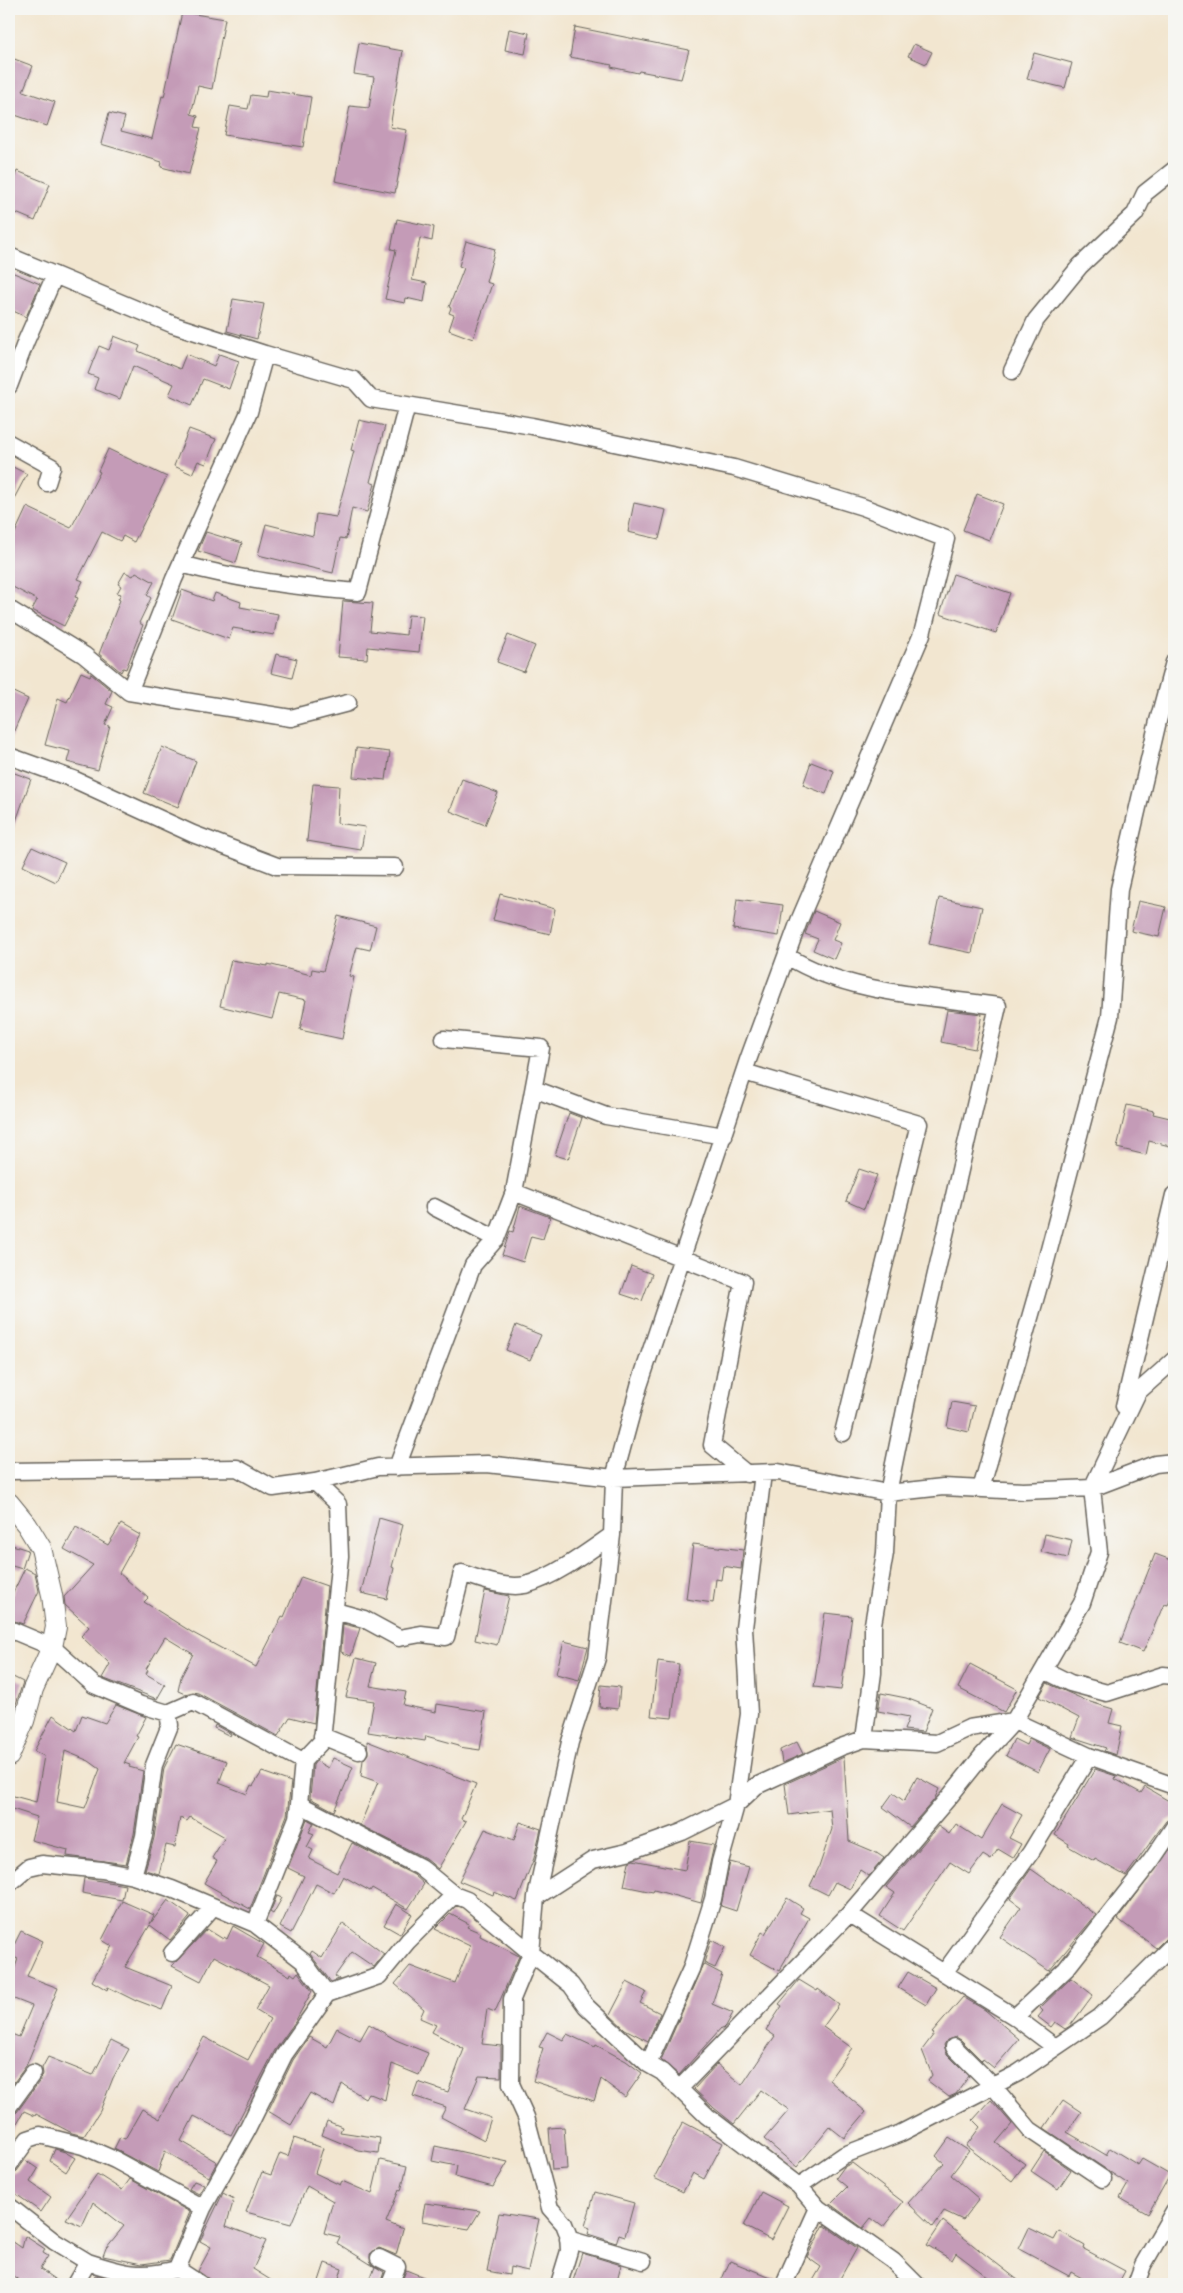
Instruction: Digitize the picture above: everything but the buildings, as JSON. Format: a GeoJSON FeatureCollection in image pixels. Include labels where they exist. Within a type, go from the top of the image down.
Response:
{"type":"FeatureCollection","features":[{"type":"Feature","properties":{"kind":"street"},"geometry":{"type":"LineString","coordinates":[[1012,371],[1036,320],[1080,266],[1135,214],[1145,194],[1174,170]]}},
{"type":"Feature","properties":{"kind":"street"},"geometry":{"type":"LineString","coordinates":[[9,256],[174,325],[354,380],[371,400],[532,426],[734,468],[863,507],[946,539],[922,634],[787,956],[744,1072],[639,1386],[614,1478],[612,1535],[597,1658],[570,1742],[536,1897],[530,1953],[512,1999],[511,2084],[526,2117],[550,2208],[564,2224],[568,2239],[569,2251],[559,2284]]}},
{"type":"Feature","properties":{"kind":"street"},"geometry":{"type":"LineString","coordinates":[[9,386],[26,341],[55,275]]}},
{"type":"Feature","properties":{"kind":"street"},"geometry":{"type":"LineString","coordinates":[[129,692],[181,564],[249,412],[265,354]]}},
{"type":"Feature","properties":{"kind":"street"},"geometry":{"type":"LineString","coordinates":[[181,564],[219,575],[287,586],[358,592],[407,405]]}},
{"type":"Feature","properties":{"kind":"street"},"geometry":{"type":"LineString","coordinates":[[9,443],[52,467],[47,483]]}},
{"type":"Feature","properties":{"kind":"street"},"geometry":{"type":"LineString","coordinates":[[9,609],[84,655],[129,692],[291,718],[348,703]]}},
{"type":"Feature","properties":{"kind":"street"},"geometry":{"type":"LineString","coordinates":[[981,1489],[1045,1265],[1110,1017],[1118,889],[1174,662]]}},
{"type":"Feature","properties":{"kind":"street"},"geometry":{"type":"LineString","coordinates":[[9,756],[73,779],[193,834],[278,866],[395,867]]}},
{"type":"Feature","properties":{"kind":"street"},"geometry":{"type":"LineString","coordinates":[[787,956],[806,968],[862,986],[998,1006],[909,1390],[888,1492],[885,1553],[874,1624],[873,1673],[864,1739]]}},
{"type":"Feature","properties":{"kind":"street"},"geometry":{"type":"LineString","coordinates":[[396,1467],[473,1265],[496,1239],[514,1192],[541,1048],[444,1039]]}},
{"type":"Feature","properties":{"kind":"street"},"geometry":{"type":"LineString","coordinates":[[744,1072],[918,1124],[843,1433]]}},
{"type":"Feature","properties":{"kind":"street"},"geometry":{"type":"LineString","coordinates":[[534,1089],[606,1116],[724,1136]]}},
{"type":"Feature","properties":{"kind":"street"},"geometry":{"type":"LineString","coordinates":[[514,1192],[744,1282],[712,1445],[755,1473]]}},
{"type":"Feature","properties":{"kind":"street"},"geometry":{"type":"LineString","coordinates":[[1117,1435],[1174,1195]]}},
{"type":"Feature","properties":{"kind":"street"},"geometry":{"type":"LineString","coordinates":[[434,1207],[496,1239]]}},
{"type":"Feature","properties":{"kind":"street"},"geometry":{"type":"LineString","coordinates":[[679,2089],[849,1914],[982,1756],[1014,1721],[1082,1603],[1099,1552],[1092,1488],[1138,1392],[1174,1360]]}},
{"type":"Feature","properties":{"kind":"street"},"geometry":{"type":"LineString","coordinates":[[9,1471],[237,1468],[273,1488],[314,1482],[378,1467],[488,1464],[614,1478],[778,1472],[888,1492],[943,1487],[1023,1491],[1092,1488],[1155,1464],[1174,1462]]}},
{"type":"Feature","properties":{"kind":"street"},"geometry":{"type":"LineString","coordinates":[[648,2064],[691,1969],[713,1899],[720,1862],[736,1805],[749,1714],[744,1628],[755,1473]]}},
{"type":"Feature","properties":{"kind":"street"},"geometry":{"type":"LineString","coordinates":[[255,1924],[297,1818],[303,1761],[322,1741],[340,1556],[338,1504],[314,1482]]}},
{"type":"Feature","properties":{"kind":"street"},"geometry":{"type":"LineString","coordinates":[[9,1503],[27,1525],[41,1548],[52,1595],[56,1627],[52,1647],[33,1689],[24,1721],[9,1756]]}},
{"type":"Feature","properties":{"kind":"street"},"geometry":{"type":"LineString","coordinates":[[336,1611],[364,1618],[399,1638],[421,1634],[446,1637],[462,1573],[489,1583],[524,1585],[567,1566],[612,1535]]}},
{"type":"Feature","properties":{"kind":"street"},"geometry":{"type":"LineString","coordinates":[[9,1629],[52,1647],[94,1685],[141,1705],[168,1713],[193,1702],[303,1761]]}},
{"type":"Feature","properties":{"kind":"street"},"geometry":{"type":"LineString","coordinates":[[1044,1670],[1070,1683],[1107,1693],[1163,1675],[1174,1676]]}},
{"type":"Feature","properties":{"kind":"street"},"geometry":{"type":"LineString","coordinates":[[133,1876],[144,1836],[154,1765],[170,1725],[168,1713]]}},
{"type":"Feature","properties":{"kind":"street"},"geometry":{"type":"LineString","coordinates":[[536,1897],[593,1860],[627,1852],[682,1832],[736,1805],[756,1786],[841,1747],[864,1739],[937,1743],[969,1728],[1014,1721],[1088,1756],[1174,1786]]}},
{"type":"Feature","properties":{"kind":"street"},"geometry":{"type":"LineString","coordinates":[[322,1736],[359,1751]]}},
{"type":"Feature","properties":{"kind":"street"},"geometry":{"type":"LineString","coordinates":[[944,1973],[1031,1852],[1088,1756]]}},
{"type":"Feature","properties":{"kind":"street"},"geometry":{"type":"LineString","coordinates":[[299,1804],[420,1867],[454,1895],[467,1900],[530,1953],[571,1984],[586,2006],[648,2064],[662,2072],[706,2116],[799,2186],[818,2208],[893,2261],[916,2284]]}},
{"type":"Feature","properties":{"kind":"street"},"geometry":{"type":"LineString","coordinates":[[1015,2017],[1066,1969],[1174,1827]]}},
{"type":"Feature","properties":{"kind":"street"},"geometry":{"type":"LineString","coordinates":[[9,1884],[29,1867],[42,1864],[102,1870],[133,1876],[172,1889],[255,1924],[302,1962],[327,1994]]}},
{"type":"Feature","properties":{"kind":"street"},"geometry":{"type":"LineString","coordinates":[[177,2270],[203,2208],[248,2128],[284,2055],[327,1994],[379,1976],[408,1941],[454,1895]]}},
{"type":"Feature","properties":{"kind":"street"},"geometry":{"type":"LineString","coordinates":[[172,1953],[212,1907]]}},
{"type":"Feature","properties":{"kind":"street"},"geometry":{"type":"LineString","coordinates":[[849,1914],[1015,2017],[1055,2048]]}},
{"type":"Feature","properties":{"kind":"street"},"geometry":{"type":"LineString","coordinates":[[799,2186],[844,2154],[901,2132],[1018,2073],[1100,2017],[1174,1944]]}},
{"type":"Feature","properties":{"kind":"street"},"geometry":{"type":"LineString","coordinates":[[954,2047],[993,2086],[1030,2130],[1103,2179]]}},
{"type":"Feature","properties":{"kind":"street"},"geometry":{"type":"LineString","coordinates":[[9,2106],[33,2073]]}},
{"type":"Feature","properties":{"kind":"street"},"geometry":{"type":"LineString","coordinates":[[9,2165],[28,2139],[40,2135],[83,2146],[115,2160],[203,2208]]}},
{"type":"Feature","properties":{"kind":"street"},"geometry":{"type":"LineString","coordinates":[[9,2206],[55,2242],[88,2262],[121,2273],[155,2275],[177,2270],[200,2284]]}},
{"type":"Feature","properties":{"kind":"street"},"geometry":{"type":"LineString","coordinates":[[784,2284],[818,2208]]}},
{"type":"Feature","properties":{"kind":"street"},"geometry":{"type":"LineString","coordinates":[[1136,2284],[1143,2266],[1174,2211]]}},
{"type":"Feature","properties":{"kind":"street"},"geometry":{"type":"LineString","coordinates":[[568,2239],[643,2261]]}},
{"type":"Feature","properties":{"kind":"street"},"geometry":{"type":"LineString","coordinates":[[379,2258],[397,2267],[390,2284]]}},
{"type":"Feature","properties":{"kind":"street"},"geometry":{"type":"LineString","coordinates":[[75,2284],[88,2262]]}}]}
